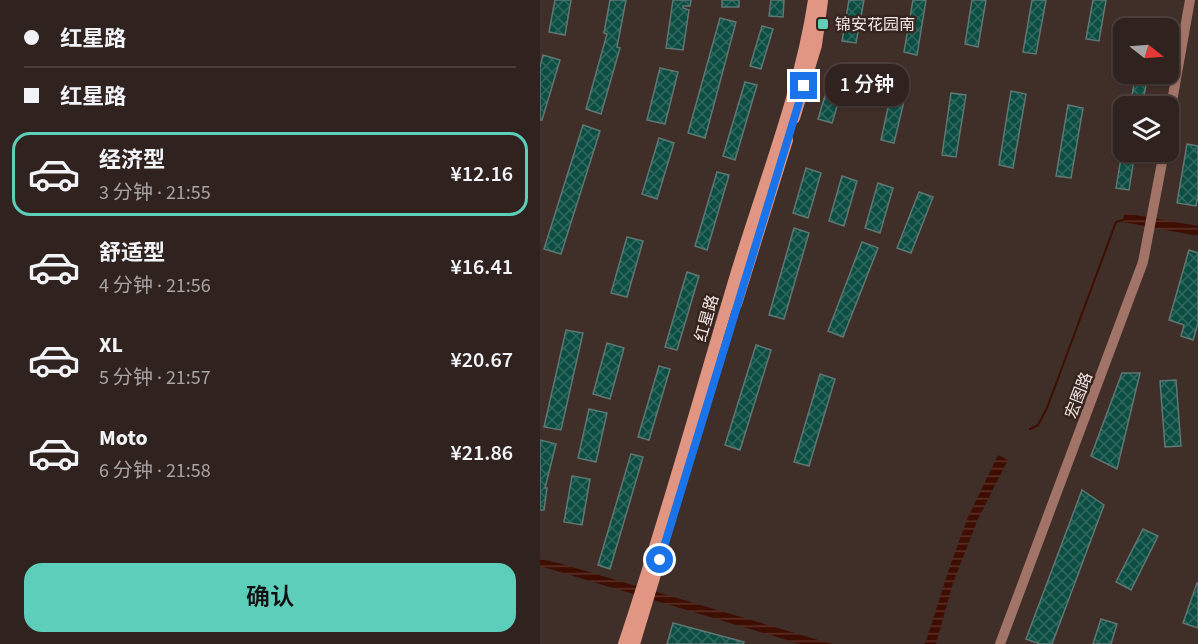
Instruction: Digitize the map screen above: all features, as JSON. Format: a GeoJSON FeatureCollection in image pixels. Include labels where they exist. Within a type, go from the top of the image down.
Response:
{"type":"FeatureCollection","features":[{"type":"Feature","properties":{"kind":"main road","name":"红星路"},"geometry":{"type":"LineString","coordinates":[[634,644],[643,601],[736,275],[808,43],[814,0]]}},
{"type":"Feature","properties":{"kind":"main road","name":"红星路"},"geometry":{"type":"LineString","coordinates":[[649,580],[816,45],[822,0]]}},
{"type":"Feature","properties":{"kind":"main road","name":"红星路"},"geometry":{"type":"LineString","coordinates":[[624,644],[643,601]]}},
{"type":"Feature","properties":{"kind":"street"},"geometry":{"type":"LineString","coordinates":[[1173,96],[1190,0]]}},
{"type":"Feature","properties":{"kind":"street","name":"宏图路"},"geometry":{"type":"LineString","coordinates":[[1000,644],[1124,318],[1143,262],[1162,162]]}},
{"type":"Feature","properties":{"kind":"shaded area"},"geometry":{"type":"Polygon","coordinates":[[[1124,213],[1198,226],[1198,236],[1123,222],[1124,213]]]}},
{"type":"Feature","properties":{"kind":"shaded area"},"geometry":{"type":"Polygon","coordinates":[[[998,455],[1008,460],[978,519],[953,583],[936,644],[925,644],[968,517],[998,455]]]}},
{"type":"Feature","properties":{"kind":"shaded area"},"geometry":{"type":"Polygon","coordinates":[[[540,559],[832,644],[800,644],[540,566],[540,559]]]}},
{"type":"Feature","properties":{"kind":"building"},"geometry":{"type":"Polygon","coordinates":[[[555,0],[571,0],[565,35],[549,32],[555,0]]]}},
{"type":"Feature","properties":{"kind":"building"},"geometry":{"type":"Polygon","coordinates":[[[610,0],[626,0],[617,47],[620,48],[601,114],[586,109],[607,34],[604,33],[610,0]]]}},
{"type":"Feature","properties":{"kind":"building"},"geometry":{"type":"Polygon","coordinates":[[[673,0],[691,0],[690,6],[683,6],[689,10],[683,50],[666,48],[673,0]]]}},
{"type":"Feature","properties":{"kind":"building"},"geometry":{"type":"Polygon","coordinates":[[[722,0],[739,0],[739,7],[722,7],[722,0]]]}},
{"type":"Feature","properties":{"kind":"building"},"geometry":{"type":"Polygon","coordinates":[[[771,0],[784,0],[783,17],[769,16],[771,0]]]}},
{"type":"Feature","properties":{"kind":"building"},"geometry":{"type":"Polygon","coordinates":[[[849,0],[864,0],[856,43],[842,41],[849,0]]]}},
{"type":"Feature","properties":{"kind":"building"},"geometry":{"type":"Polygon","coordinates":[[[913,0],[926,0],[917,55],[904,52],[913,0]]]}},
{"type":"Feature","properties":{"kind":"building"},"geometry":{"type":"Polygon","coordinates":[[[972,0],[986,0],[978,47],[965,44],[972,0]]]}},
{"type":"Feature","properties":{"kind":"building"},"geometry":{"type":"Polygon","coordinates":[[[1032,0],[1046,0],[1036,54],[1023,52],[1032,0]]]}},
{"type":"Feature","properties":{"kind":"building"},"geometry":{"type":"Polygon","coordinates":[[[1093,0],[1106,0],[1099,41],[1086,39],[1093,0]]]}},
{"type":"Feature","properties":{"kind":"building"},"geometry":{"type":"Polygon","coordinates":[[[720,18],[736,22],[705,138],[688,133],[720,18]]]}},
{"type":"Feature","properties":{"kind":"building"},"geometry":{"type":"Polygon","coordinates":[[[762,26],[773,29],[761,69],[750,66],[762,26]]]}},
{"type":"Feature","properties":{"kind":"building"},"geometry":{"type":"Polygon","coordinates":[[[543,55],[560,60],[542,120],[540,120],[540,67],[543,55]]]}},
{"type":"Feature","properties":{"kind":"building"},"geometry":{"type":"Polygon","coordinates":[[[834,66],[848,70],[832,123],[818,119],[834,66]]]}},
{"type":"Feature","properties":{"kind":"building"},"geometry":{"type":"Polygon","coordinates":[[[660,68],[678,72],[665,124],[647,120],[660,68]]]}},
{"type":"Feature","properties":{"kind":"building"},"geometry":{"type":"Polygon","coordinates":[[[894,80],[908,84],[894,143],[881,140],[894,80]]]}},
{"type":"Feature","properties":{"kind":"building"},"geometry":{"type":"Polygon","coordinates":[[[745,82],[757,85],[735,160],[723,156],[745,82]]]}},
{"type":"Feature","properties":{"kind":"building"},"geometry":{"type":"Polygon","coordinates":[[[1134,84],[1146,84],[1144,96],[1132,96],[1134,84]]]}},
{"type":"Feature","properties":{"kind":"building"},"geometry":{"type":"Polygon","coordinates":[[[1011,91],[1026,94],[1013,168],[999,165],[1011,91]]]}},
{"type":"Feature","properties":{"kind":"building"},"geometry":{"type":"Polygon","coordinates":[[[951,93],[966,95],[956,157],[942,155],[951,93]]]}},
{"type":"Feature","properties":{"kind":"building"},"geometry":{"type":"Polygon","coordinates":[[[1068,105],[1083,108],[1071,178],[1056,176],[1068,105]]]}},
{"type":"Feature","properties":{"kind":"building"},"geometry":{"type":"Polygon","coordinates":[[[583,125],[600,131],[561,254],[544,249],[583,125]]]}},
{"type":"Feature","properties":{"kind":"building"},"geometry":{"type":"Polygon","coordinates":[[[659,138],[674,143],[657,199],[642,194],[659,138]]]}},
{"type":"Feature","properties":{"kind":"building"},"geometry":{"type":"Polygon","coordinates":[[[1187,144],[1198,146],[1196,206],[1177,203],[1187,144]]]}},
{"type":"Feature","properties":{"kind":"building"},"geometry":{"type":"Polygon","coordinates":[[[1120,162],[1133,162],[1129,190],[1116,188],[1120,162]]]}},
{"type":"Feature","properties":{"kind":"building"},"geometry":{"type":"Polygon","coordinates":[[[806,168],[821,173],[808,218],[793,213],[806,168]]]}},
{"type":"Feature","properties":{"kind":"building"},"geometry":{"type":"Polygon","coordinates":[[[717,172],[729,175],[707,250],[695,246],[717,172]]]}},
{"type":"Feature","properties":{"kind":"building"},"geometry":{"type":"Polygon","coordinates":[[[842,176],[857,181],[844,226],[829,221],[842,176]]]}},
{"type":"Feature","properties":{"kind":"building"},"geometry":{"type":"Polygon","coordinates":[[[878,183],[893,188],[880,233],[865,228],[878,183]]]}},
{"type":"Feature","properties":{"kind":"building"},"geometry":{"type":"Polygon","coordinates":[[[919,192],[933,197],[911,253],[897,248],[919,192]]]}},
{"type":"Feature","properties":{"kind":"building"},"geometry":{"type":"Polygon","coordinates":[[[794,228],[809,233],[784,319],[769,315],[794,228]]]}},
{"type":"Feature","properties":{"kind":"building"},"geometry":{"type":"Polygon","coordinates":[[[627,237],[643,241],[627,297],[611,293],[627,237]]]}},
{"type":"Feature","properties":{"kind":"building"},"geometry":{"type":"Polygon","coordinates":[[[862,242],[878,248],[843,337],[828,331],[862,242]]]}},
{"type":"Feature","properties":{"kind":"building"},"geometry":{"type":"Polygon","coordinates":[[[1189,250],[1198,253],[1198,323],[1193,340],[1181,336],[1184,325],[1169,320],[1189,250]]]}},
{"type":"Feature","properties":{"kind":"building"},"geometry":{"type":"Polygon","coordinates":[[[687,272],[699,276],[677,350],[665,347],[687,272]]]}},
{"type":"Feature","properties":{"kind":"building"},"geometry":{"type":"Polygon","coordinates":[[[566,330],[583,333],[561,430],[544,427],[566,330]]]}},
{"type":"Feature","properties":{"kind":"building"},"geometry":{"type":"Polygon","coordinates":[[[607,343],[624,348],[610,399],[593,394],[607,343]]]}},
{"type":"Feature","properties":{"kind":"building"},"geometry":{"type":"Polygon","coordinates":[[[756,345],[771,350],[740,450],[725,445],[756,345]]]}},
{"type":"Feature","properties":{"kind":"building"},"geometry":{"type":"Polygon","coordinates":[[[659,366],[670,369],[649,440],[638,437],[659,366]]]}},
{"type":"Feature","properties":{"kind":"building"},"geometry":{"type":"Polygon","coordinates":[[[1122,373],[1140,373],[1117,469],[1091,456],[1122,373]]]}},
{"type":"Feature","properties":{"kind":"building"},"geometry":{"type":"Polygon","coordinates":[[[820,374],[835,379],[809,466],[794,462],[820,374]]]}},
{"type":"Feature","properties":{"kind":"building"},"geometry":{"type":"Polygon","coordinates":[[[1176,380],[1181,446],[1165,447],[1160,381],[1176,380]]]}},
{"type":"Feature","properties":{"kind":"building"},"geometry":{"type":"Polygon","coordinates":[[[589,409],[607,413],[596,462],[578,458],[589,409]]]}},
{"type":"Feature","properties":{"kind":"building"},"geometry":{"type":"Polygon","coordinates":[[[540,440],[556,444],[545,488],[547,488],[544,510],[540,510],[540,440]]]}},
{"type":"Feature","properties":{"kind":"building"},"geometry":{"type":"Polygon","coordinates":[[[631,454],[643,457],[610,569],[598,565],[631,454]]]}},
{"type":"Feature","properties":{"kind":"building"},"geometry":{"type":"Polygon","coordinates":[[[572,476],[590,479],[582,525],[564,522],[572,476]]]}},
{"type":"Feature","properties":{"kind":"building"},"geometry":{"type":"Polygon","coordinates":[[[1082,490],[1104,505],[1052,644],[1040,644],[1026,639],[1082,490]]]}},
{"type":"Feature","properties":{"kind":"building"},"geometry":{"type":"Polygon","coordinates":[[[1143,529],[1158,536],[1131,590],[1116,582],[1143,529]]]}},
{"type":"Feature","properties":{"kind":"building"},"geometry":{"type":"Polygon","coordinates":[[[1198,583],[1198,628],[1183,623],[1198,583]]]}},
{"type":"Feature","properties":{"kind":"building"},"geometry":{"type":"Polygon","coordinates":[[[1101,619],[1117,624],[1111,644],[1093,644],[1101,619]]]}},
{"type":"Feature","properties":{"kind":"building"},"geometry":{"type":"Polygon","coordinates":[[[673,623],[744,642],[743,644],[667,644],[673,623]]]}},
{"type":"Feature","properties":{"kind":"waterway"},"geometry":{"type":"LineString","coordinates":[[1030,429],[1038,425],[1047,408],[1116,222],[1123,220]]}},
{"type":"Feature","properties":{"kind":"place","name":"锦安花园南"},"geometry":{"type":"Point","coordinates":[823,24]}},
{"type":"Feature","properties":{"kind":"route"},"geometry":{"type":"LineString","coordinates":[[660,560],[804,86]]}}]}
